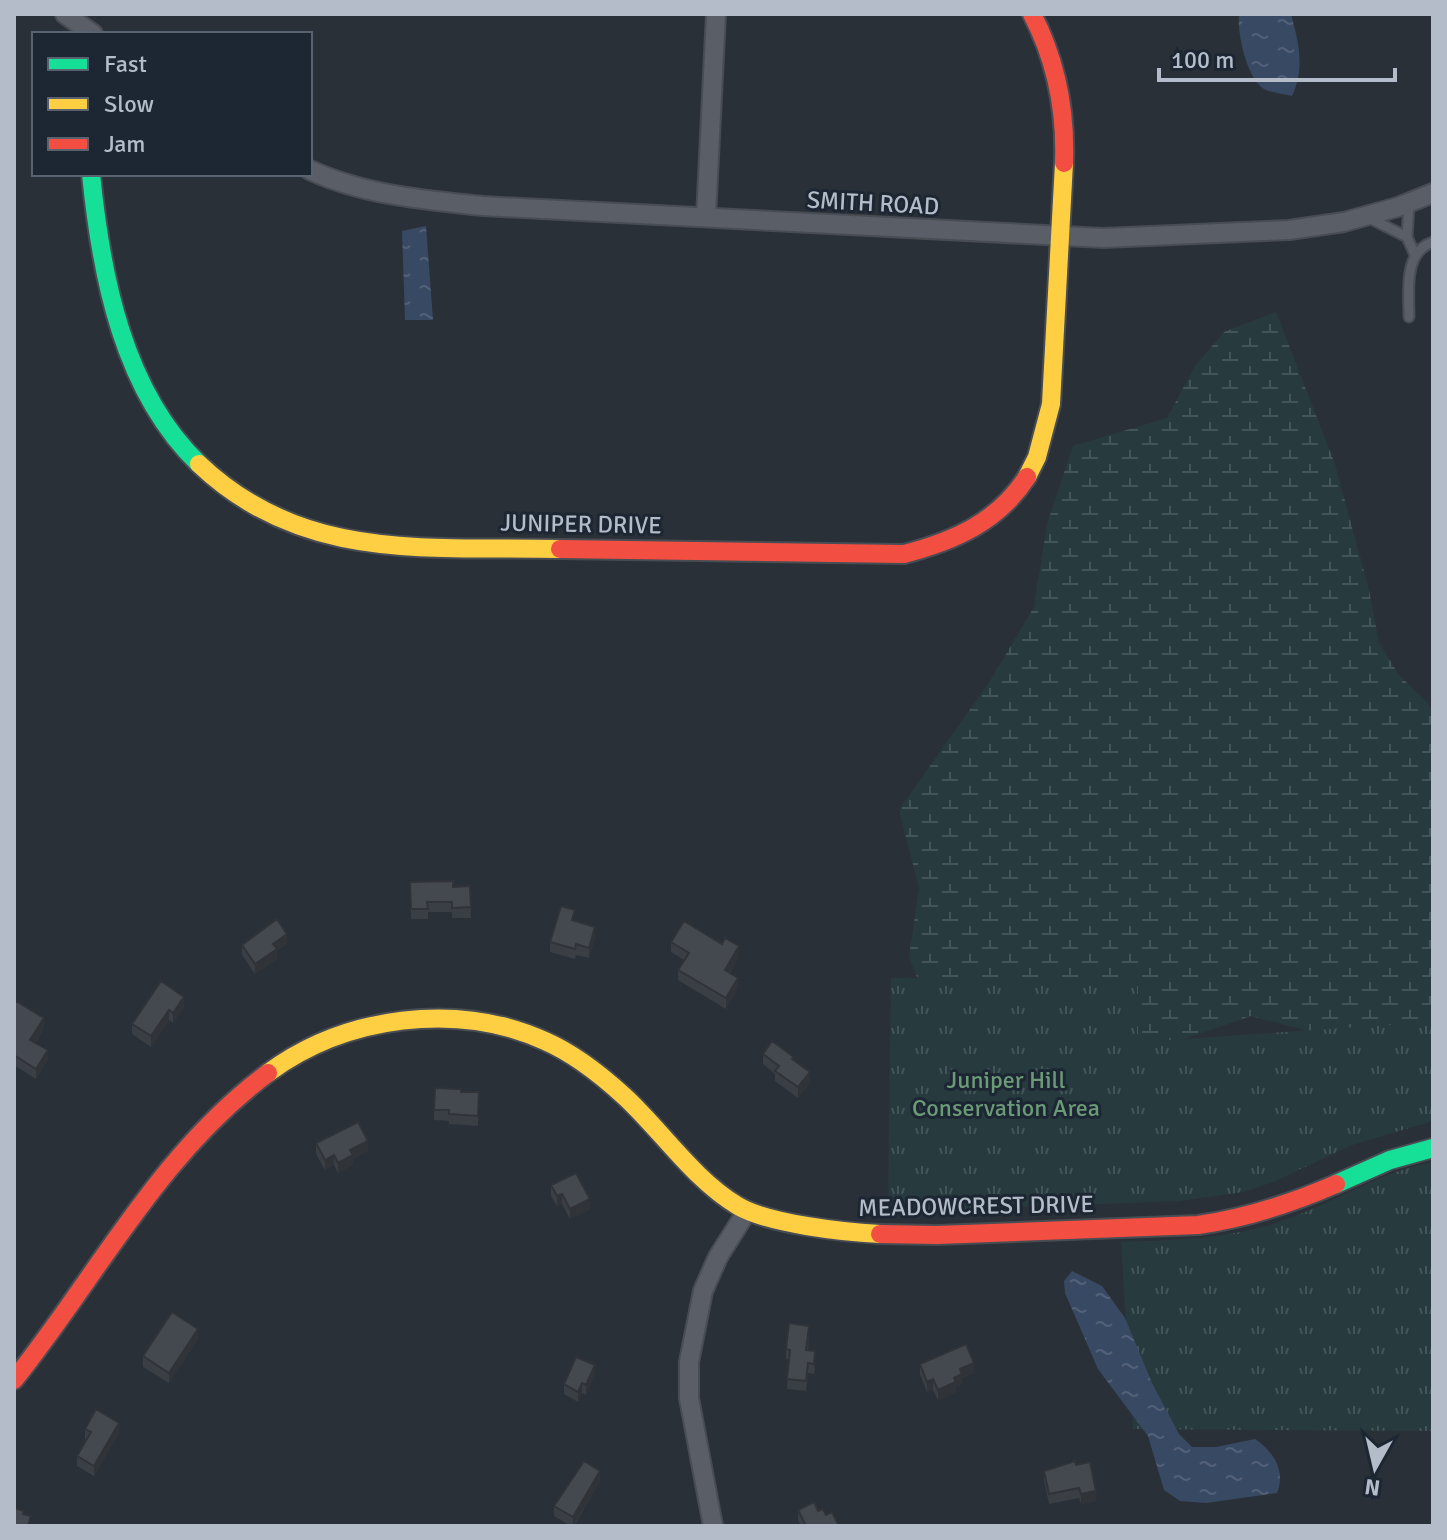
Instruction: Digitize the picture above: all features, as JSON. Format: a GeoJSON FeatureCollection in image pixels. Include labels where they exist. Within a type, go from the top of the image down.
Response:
{"type":"FeatureCollection","features":[{"type":"Feature","properties":{"kind":"street"},"geometry":{"type":"LineString","coordinates":[[65,14],[90,32]]}},
{"type":"Feature","properties":{"kind":"street"},"geometry":{"type":"LineString","coordinates":[[706,217],[716,14]]}},
{"type":"Feature","properties":{"kind":"street","name":"JUNIPER DRIVE"},"geometry":{"type":"LineString","coordinates":[[91,176],[94,218],[113,298],[138,377],[165,426],[202,467],[246,501],[295,527],[348,541],[403,546],[904,554],[940,546],[1002,508],[1026,479],[1043,445],[1051,409],[1058,236],[1065,168],[1061,94],[1053,58],[1032,14]]}},
{"type":"Feature","properties":{"kind":"street","name":"SMITH ROAD"},"geometry":{"type":"LineString","coordinates":[[312,171],[373,190],[428,201],[815,225],[1103,238],[1289,230],[1365,216],[1433,193]]}},
{"type":"Feature","properties":{"kind":"street","name":"MEADOWCREST DRIVE"},"geometry":{"type":"LineString","coordinates":[[14,1380],[39,1351],[144,1199],[214,1115],[260,1077],[309,1047],[361,1027],[415,1017],[468,1020],[525,1032],[559,1048],[618,1089],[693,1168],[747,1211],[809,1227],[864,1236],[1198,1225],[1235,1220],[1288,1205],[1390,1160],[1433,1148]]}},
{"type":"Feature","properties":{"kind":"street"},"geometry":{"type":"LineString","coordinates":[[713,1526],[689,1398],[689,1362],[703,1291],[718,1257],[747,1211]]}},
{"type":"Feature","properties":{"kind":"lane"},"geometry":{"type":"LineString","coordinates":[[1409,203],[1407,237],[1415,255]]}},
{"type":"Feature","properties":{"kind":"lane"},"geometry":{"type":"LineString","coordinates":[[1365,216],[1407,237]]}},
{"type":"Feature","properties":{"kind":"lane"},"geometry":{"type":"LineString","coordinates":[[1409,317],[1408,288],[1415,255],[1418,249],[1433,242]]}},
{"type":"Feature","properties":{"kind":"green space"},"geometry":{"type":"Polygon","coordinates":[[[1276,312],[1335,464],[1369,590],[1379,643],[1399,675],[1433,711],[1433,1084],[1305,1030],[1251,1016],[1184,1039],[1166,1097],[938,1030],[909,957],[919,888],[899,810],[990,681],[1034,607],[1047,524],[1073,446],[1167,418],[1195,366],[1224,332],[1276,312]]]}},
{"type":"Feature","properties":{"kind":"green space","name":"Juniper Hill Conservation Area"},"geometry":{"type":"Polygon","coordinates":[[[891,978],[1138,979],[1138,1042],[1433,1022],[1433,1121],[1352,1145],[1273,1182],[1243,1192],[1179,1201],[888,1212],[891,978]]]}},
{"type":"Feature","properties":{"kind":"green space"},"geometry":{"type":"Polygon","coordinates":[[[1433,1162],[1433,1431],[1133,1429],[1121,1242],[1204,1237],[1265,1226],[1304,1213],[1394,1173],[1433,1162]]]}},
{"type":"Feature","properties":{"kind":"water"},"geometry":{"type":"Polygon","coordinates":[[[1239,14],[1291,14],[1300,66],[1292,96],[1266,90],[1253,77],[1242,44],[1239,14]]]}},
{"type":"Feature","properties":{"kind":"water"},"geometry":{"type":"Polygon","coordinates":[[[426,226],[433,320],[405,320],[402,231],[426,226]]]}},
{"type":"Feature","properties":{"kind":"water"},"geometry":{"type":"Polygon","coordinates":[[[1072,1271],[1102,1286],[1125,1318],[1152,1383],[1179,1434],[1192,1447],[1216,1447],[1255,1439],[1273,1456],[1279,1470],[1277,1493],[1206,1503],[1180,1501],[1164,1490],[1148,1436],[1098,1369],[1065,1293],[1064,1281],[1072,1271]]]}},
{"type":"Feature","properties":{"kind":"building"},"geometry":{"type":"Polygon","coordinates":[[[453,881],[453,887],[470,886],[471,907],[452,908],[452,902],[427,902],[428,909],[411,909],[410,882],[453,881]]]}},
{"type":"Feature","properties":{"kind":"building"},"geometry":{"type":"Polygon","coordinates":[[[561,906],[575,910],[572,920],[595,927],[589,948],[576,944],[575,949],[550,942],[561,906]]]}},
{"type":"Feature","properties":{"kind":"building"},"geometry":{"type":"Polygon","coordinates":[[[277,919],[287,934],[273,944],[277,949],[255,964],[242,945],[277,919]]]}},
{"type":"Feature","properties":{"kind":"building"},"geometry":{"type":"Polygon","coordinates":[[[684,921],[722,944],[725,938],[739,946],[725,970],[738,978],[726,998],[678,970],[689,953],[671,942],[684,921]]]}},
{"type":"Feature","properties":{"kind":"building"},"geometry":{"type":"Polygon","coordinates":[[[161,981],[184,997],[173,1013],[169,1010],[151,1036],[132,1024],[161,981]]]}},
{"type":"Feature","properties":{"kind":"building"},"geometry":{"type":"Polygon","coordinates":[[[16,1001],[44,1018],[30,1040],[48,1050],[36,1069],[14,1055],[16,1001]]]}},
{"type":"Feature","properties":{"kind":"building"},"geometry":{"type":"Polygon","coordinates":[[[772,1041],[810,1072],[798,1087],[775,1071],[779,1066],[763,1054],[772,1041]]]}},
{"type":"Feature","properties":{"kind":"building"},"geometry":{"type":"Polygon","coordinates":[[[435,1088],[479,1092],[478,1116],[434,1110],[435,1088]]]}},
{"type":"Feature","properties":{"kind":"building"},"geometry":{"type":"Polygon","coordinates":[[[358,1122],[368,1141],[350,1150],[353,1155],[338,1163],[334,1155],[325,1160],[316,1143],[358,1122]]]}},
{"type":"Feature","properties":{"kind":"building"},"geometry":{"type":"Polygon","coordinates":[[[576,1173],[590,1199],[570,1209],[562,1194],[557,1196],[551,1185],[576,1173]]]}},
{"type":"Feature","properties":{"kind":"building"},"geometry":{"type":"Polygon","coordinates":[[[172,1312],[198,1329],[169,1373],[143,1356],[172,1312]]]}},
{"type":"Feature","properties":{"kind":"building"},"geometry":{"type":"Polygon","coordinates":[[[789,1323],[809,1326],[806,1350],[815,1351],[814,1364],[808,1363],[806,1381],[787,1379],[789,1323]]]}},
{"type":"Feature","properties":{"kind":"building"},"geometry":{"type":"Polygon","coordinates":[[[966,1344],[974,1363],[960,1369],[962,1374],[954,1378],[956,1382],[938,1390],[933,1379],[927,1382],[920,1364],[966,1344]]]}},
{"type":"Feature","properties":{"kind":"building"},"geometry":{"type":"Polygon","coordinates":[[[576,1357],[595,1365],[586,1385],[582,1383],[578,1392],[564,1384],[576,1357]]]}},
{"type":"Feature","properties":{"kind":"building"},"geometry":{"type":"Polygon","coordinates":[[[96,1409],[119,1423],[94,1466],[77,1456],[91,1432],[85,1429],[96,1409]]]}},
{"type":"Feature","properties":{"kind":"building"},"geometry":{"type":"Polygon","coordinates":[[[584,1461],[600,1471],[573,1517],[554,1506],[584,1461]]]}},
{"type":"Feature","properties":{"kind":"building"},"geometry":{"type":"Polygon","coordinates":[[[1075,1461],[1076,1465],[1090,1462],[1096,1491],[1081,1494],[1079,1488],[1049,1494],[1044,1471],[1075,1461]]]}},
{"type":"Feature","properties":{"kind":"building"},"geometry":{"type":"Polygon","coordinates":[[[814,1502],[818,1511],[823,1509],[826,1515],[832,1512],[839,1526],[806,1526],[798,1510],[814,1502]]]}},
{"type":"Feature","properties":{"kind":"building"},"geometry":{"type":"Polygon","coordinates":[[[14,1508],[31,1516],[28,1526],[14,1526],[14,1508]]]}},
{"type":"Feature","properties":{"kind":"traffic: fast"},"geometry":{"type":"LineString","coordinates":[[91,176],[101,252],[120,330],[151,402],[173,435],[199,464]]}},
{"type":"Feature","properties":{"kind":"traffic: fast"},"geometry":{"type":"LineString","coordinates":[[1336,1184],[1390,1160],[1433,1148]]}},
{"type":"Feature","properties":{"kind":"traffic: slow"},"geometry":{"type":"LineString","coordinates":[[1027,477],[1037,457],[1051,404],[1064,163]]}},
{"type":"Feature","properties":{"kind":"traffic: slow"},"geometry":{"type":"LineString","coordinates":[[199,464],[239,496],[281,519],[324,534],[415,547],[560,549]]}},
{"type":"Feature","properties":{"kind":"traffic: slow"},"geometry":{"type":"LineString","coordinates":[[268,1073],[331,1038],[366,1027],[439,1019],[475,1021],[511,1029],[556,1046],[597,1073],[638,1110],[707,1182],[738,1206],[787,1222],[880,1234]]}},
{"type":"Feature","properties":{"kind":"traffic: jam"},"geometry":{"type":"LineString","coordinates":[[1032,14],[1054,68],[1061,105],[1064,163]]}},
{"type":"Feature","properties":{"kind":"traffic: jam"},"geometry":{"type":"LineString","coordinates":[[560,549],[904,554],[957,536],[989,518],[1027,477]]}},
{"type":"Feature","properties":{"kind":"traffic: jam"},"geometry":{"type":"LineString","coordinates":[[14,1380],[162,1178],[229,1105],[268,1073]]}},
{"type":"Feature","properties":{"kind":"traffic: jam"},"geometry":{"type":"LineString","coordinates":[[880,1234],[937,1235],[1198,1225],[1268,1209],[1336,1184]]}}]}
